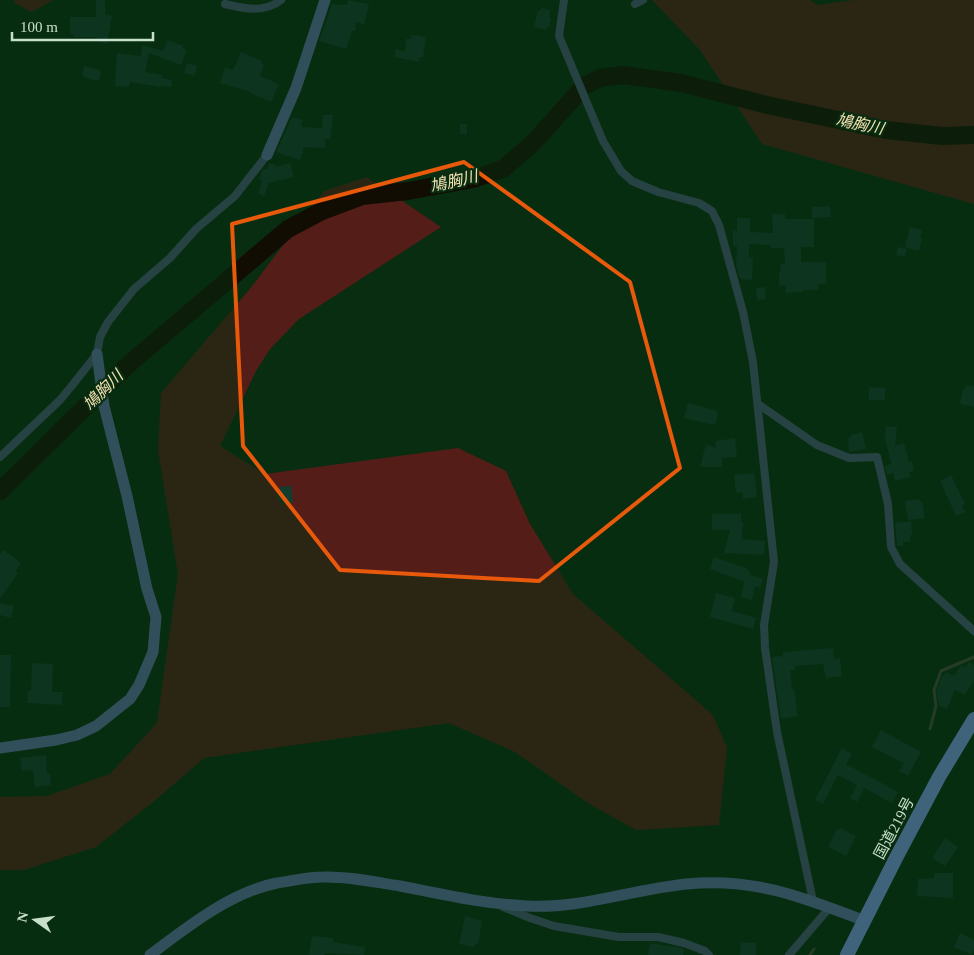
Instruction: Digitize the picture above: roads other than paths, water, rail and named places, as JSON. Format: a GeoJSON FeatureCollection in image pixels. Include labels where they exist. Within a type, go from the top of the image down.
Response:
{"type":"FeatureCollection","features":[{"type":"Feature","properties":{"kind":"highway","name":"国道219号"},"geometry":{"type":"LineString","coordinates":[[847,955],[939,777],[974,719]]}},
{"type":"Feature","properties":{"kind":"street"},"geometry":{"type":"LineString","coordinates":[[225,4],[244,9],[259,9],[273,6],[281,0]]}},
{"type":"Feature","properties":{"kind":"street"},"geometry":{"type":"LineString","coordinates":[[0,748],[77,735],[96,726],[130,699],[139,685],[153,652],[156,617],[147,589],[127,496],[104,406],[97,354],[100,337],[108,322],[134,289],[170,258],[196,229],[235,196],[267,154],[296,88],[325,0]]}},
{"type":"Feature","properties":{"kind":"street"},"geometry":{"type":"LineString","coordinates":[[564,0],[559,36],[602,141],[621,171],[632,181],[658,192],[699,204],[712,211],[719,225],[743,312],[753,362],[774,562],[764,625],[766,648],[778,732],[813,901]]}},
{"type":"Feature","properties":{"kind":"street"},"geometry":{"type":"LineString","coordinates":[[0,457],[60,400],[97,354]]}},
{"type":"Feature","properties":{"kind":"street"},"geometry":{"type":"LineString","coordinates":[[758,404],[817,445],[849,458],[877,457],[888,504],[891,547],[900,564],[974,630]]}},
{"type":"Feature","properties":{"kind":"street"},"geometry":{"type":"LineString","coordinates":[[150,955],[191,925],[233,898],[275,884],[322,877],[359,879],[494,904],[529,906],[584,903],[679,885],[716,882],[746,884],[777,890],[813,901],[865,921]]}},
{"type":"Feature","properties":{"kind":"street"},"geometry":{"type":"LineString","coordinates":[[494,904],[554,926],[619,937],[658,937],[684,943],[705,951],[709,955]]}},
{"type":"Feature","properties":{"kind":"street"},"geometry":{"type":"LineString","coordinates":[[788,955],[830,908]]}},
{"type":"Feature","properties":{"kind":"waterway","name":"鳩胸川"},"geometry":{"type":"LineString","coordinates":[[0,491],[129,364],[288,229],[322,211],[362,196],[408,191],[473,179],[503,169],[534,142],[584,86],[600,78],[623,75],[681,83],[767,105],[886,130],[942,136],[974,135]]}},
{"type":"Feature","properties":{"kind":"waterway"},"geometry":{"type":"LineString","coordinates":[[930,729],[936,706],[934,690],[941,671],[974,657]]}},
{"type":"Feature","properties":{"kind":"waterway"},"geometry":{"type":"LineString","coordinates":[[810,955],[814,949]]}}]}
